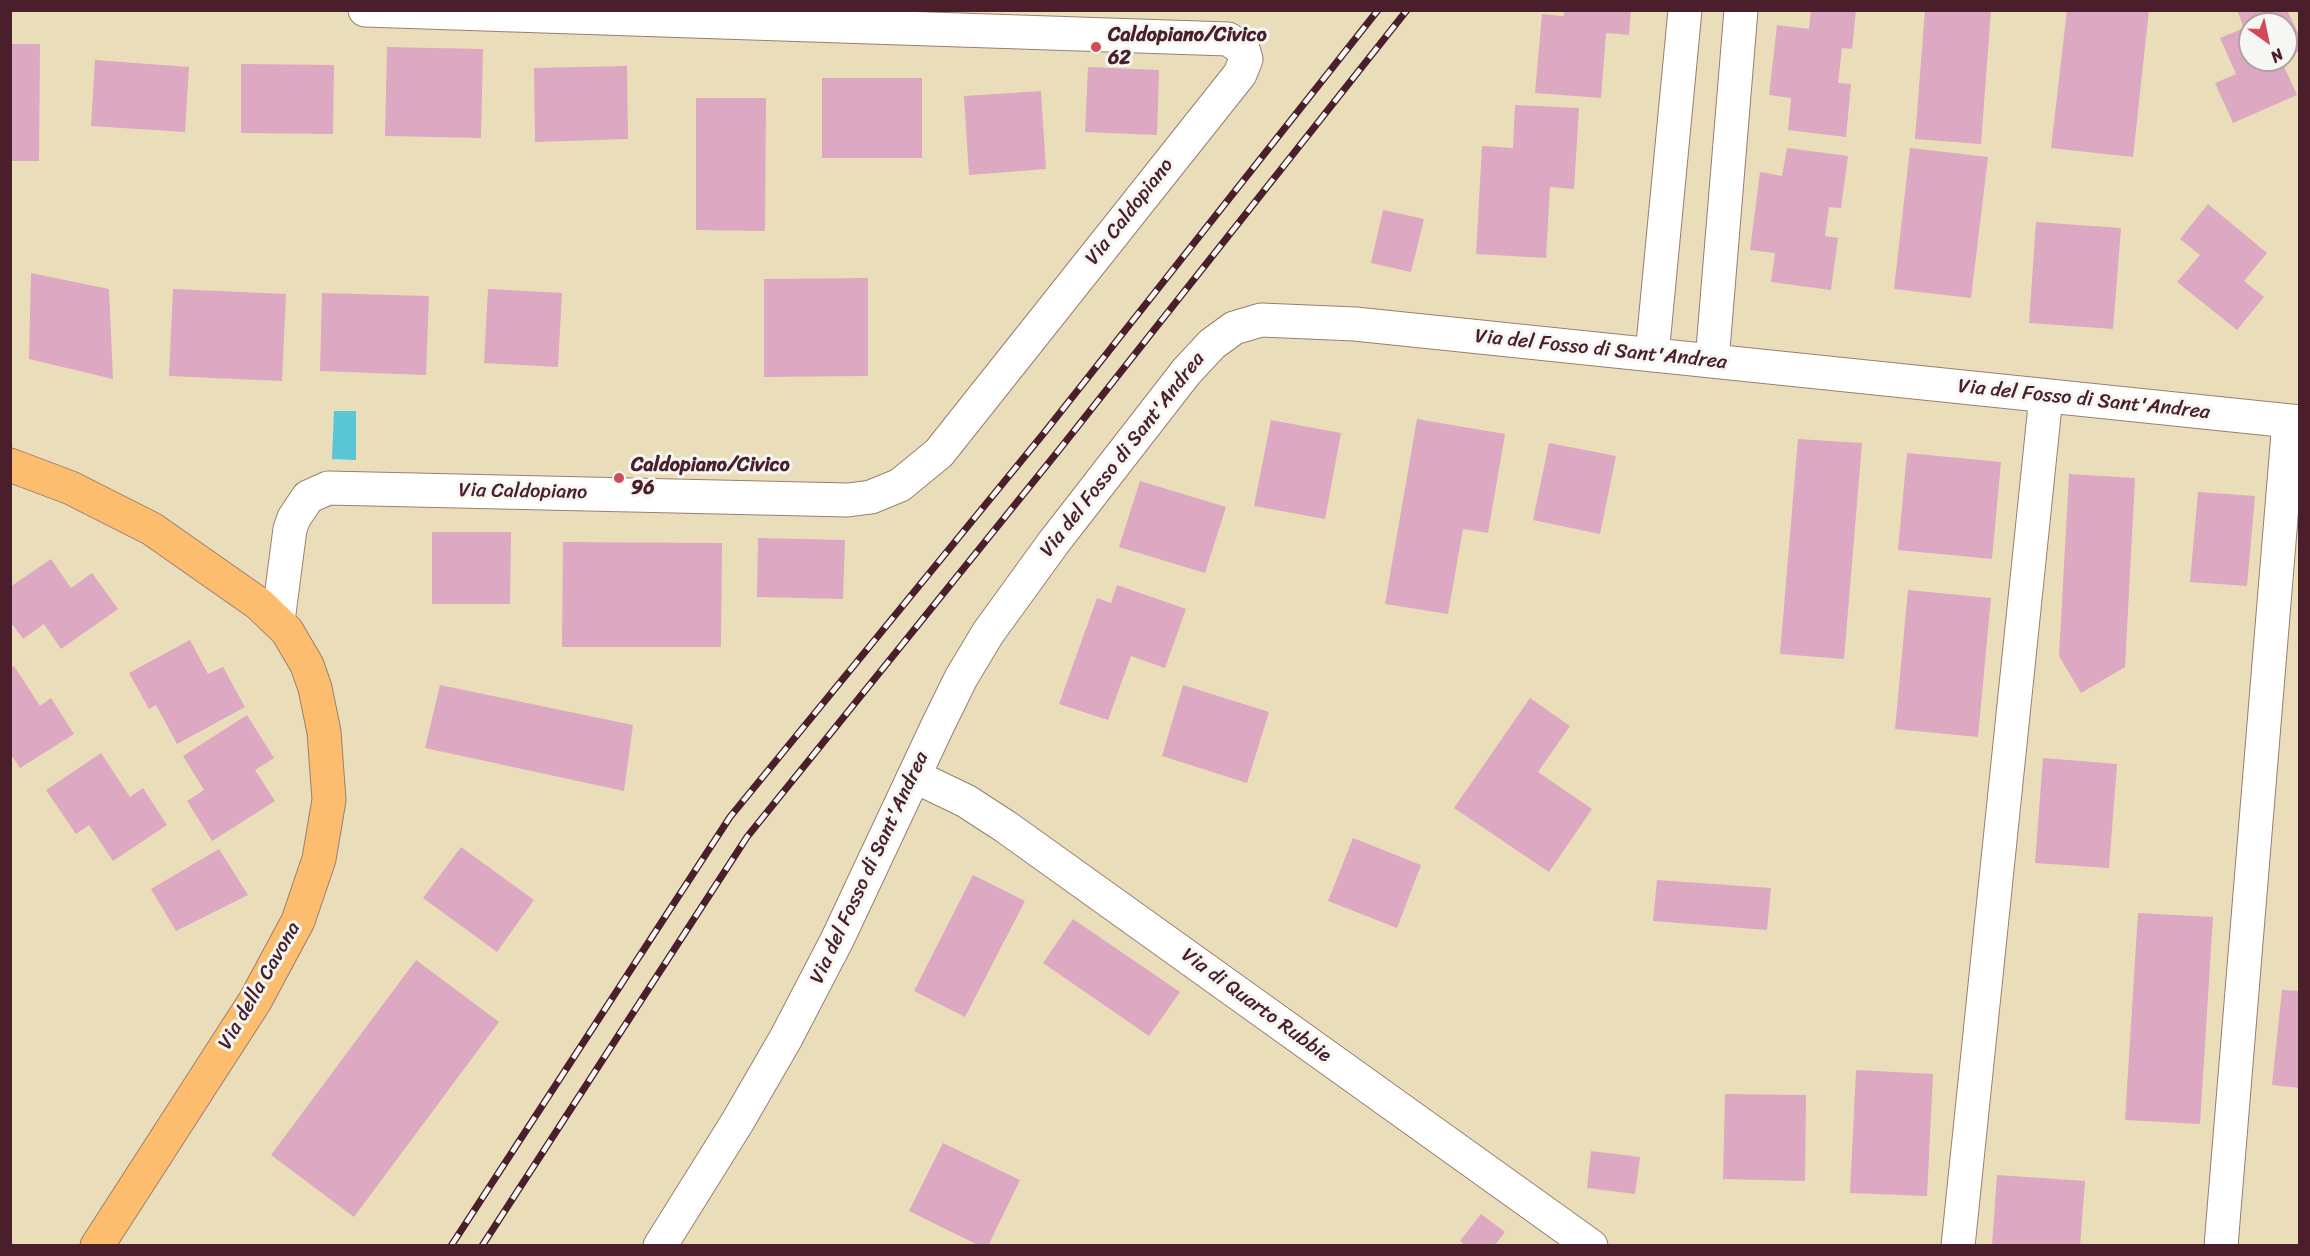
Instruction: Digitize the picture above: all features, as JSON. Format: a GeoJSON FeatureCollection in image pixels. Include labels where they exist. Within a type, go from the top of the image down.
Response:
{"type":"FeatureCollection","features":[{"type":"Feature","properties":{"kind":"main road","name":"Via della Cavona"},"geometry":{"type":"LineString","coordinates":[[10,465],[71,488],[152,529],[235,586],[278,621],[294,641],[307,665],[315,688],[324,732],[329,801],[319,859],[298,921],[273,971],[230,1041],[97,1245]]}},
{"type":"Feature","properties":{"kind":"street","name":"Via Caldopiano"},"geometry":{"type":"LineString","coordinates":[[278,621],[294,518],[309,496],[328,488],[848,500],[871,496],[900,485],[939,453],[1240,74],[1246,59],[1243,49],[1236,42],[1228,39],[365,10]]}},
{"type":"Feature","properties":{"kind":"street"},"geometry":{"type":"LineString","coordinates":[[1652,355],[1685,10]]}},
{"type":"Feature","properties":{"kind":"street"},"geometry":{"type":"LineString","coordinates":[[1712,361],[1741,10]]}},
{"type":"Feature","properties":{"kind":"street","name":"Via del Fosso di Sant'Andrea"},"geometry":{"type":"LineString","coordinates":[[660,1245],[781,1048],[837,940],[961,678],[1007,605],[1193,364],[1212,344],[1234,328],[1261,320],[1318,321],[2294,422]]}},
{"type":"Feature","properties":{"kind":"street"},"geometry":{"type":"LineString","coordinates":[[1958,1245],[2046,396]]}},
{"type":"Feature","properties":{"kind":"street"},"geometry":{"type":"LineString","coordinates":[[2221,1245],[2294,422]]}},
{"type":"Feature","properties":{"kind":"street","name":"Via di Quarto Rubbie"},"geometry":{"type":"LineString","coordinates":[[914,776],[966,801],[1005,827],[1591,1245]]}},
{"type":"Feature","properties":{"kind":"water"},"geometry":{"type":"Polygon","coordinates":[[[334,411],[356,411],[356,460],[332,459],[334,411]]]}},
{"type":"Feature","properties":{"kind":"building"},"geometry":{"type":"Polygon","coordinates":[[[1564,10],[1631,10],[1629,35],[1606,33],[1601,98],[1535,93],[1542,14],[1564,16],[1564,10]]]}},
{"type":"Feature","properties":{"kind":"building"},"geometry":{"type":"Polygon","coordinates":[[[1811,10],[1856,10],[1852,49],[1842,48],[1838,83],[1851,84],[1846,137],[1788,130],[1791,98],[1769,95],[1777,25],[1809,29],[1811,10]]]}},
{"type":"Feature","properties":{"kind":"building"},"geometry":{"type":"Polygon","coordinates":[[[1925,10],[1991,10],[1981,144],[1915,139],[1925,10]]]}},
{"type":"Feature","properties":{"kind":"building"},"geometry":{"type":"Polygon","coordinates":[[[2067,10],[2149,10],[2133,157],[2051,148],[2067,10]]]}},
{"type":"Feature","properties":{"kind":"building"},"geometry":{"type":"Polygon","coordinates":[[[2237,10],[2287,10],[2288,12],[2238,12],[2237,10]]]}},
{"type":"Feature","properties":{"kind":"building"},"geometry":{"type":"Polygon","coordinates":[[[2238,30],[2238,72],[2286,72],[2297,95],[2233,123],[2215,83],[2236,74],[2220,38],[2238,30]]]}},
{"type":"Feature","properties":{"kind":"building"},"geometry":{"type":"Polygon","coordinates":[[[2298,33],[2300,37],[2300,51],[2298,52],[2298,33]]]}},
{"type":"Feature","properties":{"kind":"building"},"geometry":{"type":"Polygon","coordinates":[[[10,44],[40,44],[39,161],[10,161],[10,44]]]}},
{"type":"Feature","properties":{"kind":"building"},"geometry":{"type":"Polygon","coordinates":[[[387,47],[483,49],[481,138],[385,136],[387,47]]]}},
{"type":"Feature","properties":{"kind":"building"},"geometry":{"type":"Polygon","coordinates":[[[95,60],[189,67],[185,132],[91,126],[95,60]]]}},
{"type":"Feature","properties":{"kind":"building"},"geometry":{"type":"Polygon","coordinates":[[[241,64],[334,65],[333,134],[241,133],[241,64]]]}},
{"type":"Feature","properties":{"kind":"building"},"geometry":{"type":"Polygon","coordinates":[[[627,66],[628,139],[535,142],[534,68],[627,66]]]}},
{"type":"Feature","properties":{"kind":"building"},"geometry":{"type":"Polygon","coordinates":[[[1088,67],[1159,70],[1157,135],[1085,132],[1088,67]]]}},
{"type":"Feature","properties":{"kind":"building"},"geometry":{"type":"Polygon","coordinates":[[[822,78],[922,78],[922,158],[822,158],[822,78]]]}},
{"type":"Feature","properties":{"kind":"building"},"geometry":{"type":"Polygon","coordinates":[[[1041,91],[1046,169],[969,175],[964,96],[1041,91]]]}},
{"type":"Feature","properties":{"kind":"building"},"geometry":{"type":"Polygon","coordinates":[[[696,98],[766,98],[765,231],[696,230],[696,98]]]}},
{"type":"Feature","properties":{"kind":"building"},"geometry":{"type":"Polygon","coordinates":[[[1515,105],[1579,108],[1574,189],[1550,187],[1546,258],[1476,254],[1482,146],[1513,148],[1515,105]]]}},
{"type":"Feature","properties":{"kind":"building"},"geometry":{"type":"Polygon","coordinates":[[[1787,148],[1848,156],[1841,208],[1829,207],[1825,236],[1838,238],[1831,290],[1771,282],[1775,253],[1750,250],[1760,172],[1782,176],[1787,148]]]}},
{"type":"Feature","properties":{"kind":"building"},"geometry":{"type":"Polygon","coordinates":[[[1910,148],[1988,157],[1971,298],[1894,289],[1910,148]]]}},
{"type":"Feature","properties":{"kind":"building"},"geometry":{"type":"Polygon","coordinates":[[[2208,204],[2267,253],[2244,281],[2264,297],[2237,330],[2177,282],[2200,255],[2180,239],[2208,204]]]}},
{"type":"Feature","properties":{"kind":"building"},"geometry":{"type":"Polygon","coordinates":[[[1383,210],[1424,219],[1411,272],[1371,263],[1383,210]]]}},
{"type":"Feature","properties":{"kind":"building"},"geometry":{"type":"Polygon","coordinates":[[[2036,222],[2121,228],[2113,329],[2029,323],[2036,222]]]}},
{"type":"Feature","properties":{"kind":"building"},"geometry":{"type":"Polygon","coordinates":[[[31,273],[109,289],[113,379],[29,359],[31,273]]]}},
{"type":"Feature","properties":{"kind":"building"},"geometry":{"type":"Polygon","coordinates":[[[868,278],[868,376],[764,377],[764,279],[868,278]]]}},
{"type":"Feature","properties":{"kind":"building"},"geometry":{"type":"Polygon","coordinates":[[[173,289],[286,294],[282,381],[169,376],[173,289]]]}},
{"type":"Feature","properties":{"kind":"building"},"geometry":{"type":"Polygon","coordinates":[[[488,289],[562,293],[558,367],[484,363],[488,289]]]}},
{"type":"Feature","properties":{"kind":"building"},"geometry":{"type":"Polygon","coordinates":[[[322,293],[429,296],[426,375],[320,371],[322,293]]]}},
{"type":"Feature","properties":{"kind":"building"},"geometry":{"type":"Polygon","coordinates":[[[1417,419],[1505,434],[1488,533],[1463,529],[1448,614],[1385,604],[1417,419]]]}},
{"type":"Feature","properties":{"kind":"building"},"geometry":{"type":"Polygon","coordinates":[[[1271,420],[1341,433],[1325,519],[1254,506],[1271,420]]]}},
{"type":"Feature","properties":{"kind":"building"},"geometry":{"type":"Polygon","coordinates":[[[1798,439],[1862,443],[1844,659],[1780,654],[1798,439]]]}},
{"type":"Feature","properties":{"kind":"building"},"geometry":{"type":"Polygon","coordinates":[[[1549,443],[1616,456],[1600,534],[1533,520],[1549,443]]]}},
{"type":"Feature","properties":{"kind":"building"},"geometry":{"type":"Polygon","coordinates":[[[1907,453],[2001,462],[1992,559],[1898,550],[1907,453]]]}},
{"type":"Feature","properties":{"kind":"building"},"geometry":{"type":"Polygon","coordinates":[[[2069,474],[2135,478],[2125,667],[2081,693],[2059,656],[2069,474]]]}},
{"type":"Feature","properties":{"kind":"building"},"geometry":{"type":"Polygon","coordinates":[[[1140,481],[1226,507],[1205,573],[1119,547],[1140,481]]]}},
{"type":"Feature","properties":{"kind":"building"},"geometry":{"type":"Polygon","coordinates":[[[2198,492],[2255,496],[2247,586],[2190,582],[2198,492]]]}},
{"type":"Feature","properties":{"kind":"building"},"geometry":{"type":"Polygon","coordinates":[[[432,532],[511,532],[510,604],[432,604],[432,532]]]}},
{"type":"Feature","properties":{"kind":"building"},"geometry":{"type":"Polygon","coordinates":[[[758,538],[845,540],[843,599],[757,597],[758,538]]]}},
{"type":"Feature","properties":{"kind":"building"},"geometry":{"type":"Polygon","coordinates":[[[563,542],[722,543],[721,647],[562,647],[563,542]]]}},
{"type":"Feature","properties":{"kind":"building"},"geometry":{"type":"Polygon","coordinates":[[[51,559],[71,588],[92,573],[118,609],[61,649],[44,624],[23,639],[10,621],[10,587],[51,559]]]}},
{"type":"Feature","properties":{"kind":"building"},"geometry":{"type":"Polygon","coordinates":[[[1117,585],[1186,609],[1165,668],[1131,656],[1108,720],[1059,704],[1097,598],[1111,603],[1117,585]]]}},
{"type":"Feature","properties":{"kind":"building"},"geometry":{"type":"Polygon","coordinates":[[[1908,590],[1991,598],[1978,737],[1895,729],[1908,590]]]}},
{"type":"Feature","properties":{"kind":"building"},"geometry":{"type":"Polygon","coordinates":[[[190,640],[208,674],[223,667],[245,707],[177,744],[156,705],[149,709],[129,673],[190,640]]]}},
{"type":"Feature","properties":{"kind":"building"},"geometry":{"type":"Polygon","coordinates":[[[14,666],[40,706],[51,698],[74,734],[20,768],[10,753],[10,668],[14,666]]]}},
{"type":"Feature","properties":{"kind":"building"},"geometry":{"type":"Polygon","coordinates":[[[440,685],[633,725],[624,791],[425,748],[440,685]]]}},
{"type":"Feature","properties":{"kind":"building"},"geometry":{"type":"Polygon","coordinates":[[[1183,685],[1269,712],[1247,783],[1162,756],[1183,685]]]}},
{"type":"Feature","properties":{"kind":"building"},"geometry":{"type":"Polygon","coordinates":[[[1530,698],[1570,726],[1538,772],[1592,809],[1549,872],[1454,808],[1530,698]]]}},
{"type":"Feature","properties":{"kind":"building"},"geometry":{"type":"Polygon","coordinates":[[[247,715],[274,758],[255,770],[275,801],[212,841],[187,801],[204,790],[183,756],[247,715]]]}},
{"type":"Feature","properties":{"kind":"building"},"geometry":{"type":"Polygon","coordinates":[[[101,753],[130,797],[143,788],[167,825],[113,861],[89,825],[76,834],[46,790],[101,753]]]}},
{"type":"Feature","properties":{"kind":"building"},"geometry":{"type":"Polygon","coordinates":[[[2043,758],[2117,764],[2109,868],[2035,863],[2043,758]]]}},
{"type":"Feature","properties":{"kind":"building"},"geometry":{"type":"Polygon","coordinates":[[[1353,838],[1421,865],[1397,928],[1328,901],[1353,838]]]}},
{"type":"Feature","properties":{"kind":"building"},"geometry":{"type":"Polygon","coordinates":[[[461,847],[534,900],[497,952],[423,898],[461,847]]]}},
{"type":"Feature","properties":{"kind":"building"},"geometry":{"type":"Polygon","coordinates":[[[219,849],[248,895],[176,931],[151,889],[219,849]]]}},
{"type":"Feature","properties":{"kind":"building"},"geometry":{"type":"Polygon","coordinates":[[[973,875],[1025,901],[965,1017],[914,991],[973,875]]]}},
{"type":"Feature","properties":{"kind":"building"},"geometry":{"type":"Polygon","coordinates":[[[1657,880],[1771,888],[1767,930],[1653,921],[1657,880]]]}},
{"type":"Feature","properties":{"kind":"building"},"geometry":{"type":"Polygon","coordinates":[[[2138,913],[2213,917],[2200,1124],[2125,1120],[2138,913]]]}},
{"type":"Feature","properties":{"kind":"building"},"geometry":{"type":"Polygon","coordinates":[[[1073,919],[1180,992],[1149,1036],[1043,963],[1073,919]]]}},
{"type":"Feature","properties":{"kind":"building"},"geometry":{"type":"Polygon","coordinates":[[[416,960],[499,1022],[354,1217],[271,1155],[416,960]]]}},
{"type":"Feature","properties":{"kind":"building"},"geometry":{"type":"Polygon","coordinates":[[[2282,990],[2300,991],[2300,1088],[2272,1085],[2282,990]]]}},
{"type":"Feature","properties":{"kind":"building"},"geometry":{"type":"Polygon","coordinates":[[[1856,1070],[1933,1074],[1927,1196],[1850,1193],[1856,1070]]]}},
{"type":"Feature","properties":{"kind":"building"},"geometry":{"type":"Polygon","coordinates":[[[1725,1094],[1806,1095],[1805,1181],[1723,1179],[1725,1094]]]}},
{"type":"Feature","properties":{"kind":"building"},"geometry":{"type":"Polygon","coordinates":[[[943,1143],[1020,1180],[988,1246],[980,1246],[909,1211],[943,1143]]]}},
{"type":"Feature","properties":{"kind":"building"},"geometry":{"type":"Polygon","coordinates":[[[1591,1151],[1640,1157],[1635,1194],[1587,1188],[1591,1151]]]}},
{"type":"Feature","properties":{"kind":"building"},"geometry":{"type":"Polygon","coordinates":[[[1997,1175],[2085,1181],[2080,1246],[1992,1246],[1997,1175]]]}},
{"type":"Feature","properties":{"kind":"building"},"geometry":{"type":"Polygon","coordinates":[[[1481,1214],[1505,1232],[1494,1246],[1466,1246],[1460,1241],[1481,1214]]]}},
{"type":"Feature","properties":{"kind":"railway"},"geometry":{"type":"LineString","coordinates":[[451,1246],[730,817],[1044,433],[1378,10]]}},
{"type":"Feature","properties":{"kind":"railway"},"geometry":{"type":"LineString","coordinates":[[482,1246],[747,837],[1059,450],[1407,10]]}},
{"type":"Feature","properties":{"kind":"place","name":"Caldopiano/Civico 62"},"geometry":{"type":"Point","coordinates":[1096,47]}},
{"type":"Feature","properties":{"kind":"place","name":"Caldopiano/Civico 96"},"geometry":{"type":"Point","coordinates":[619,478]}}]}
